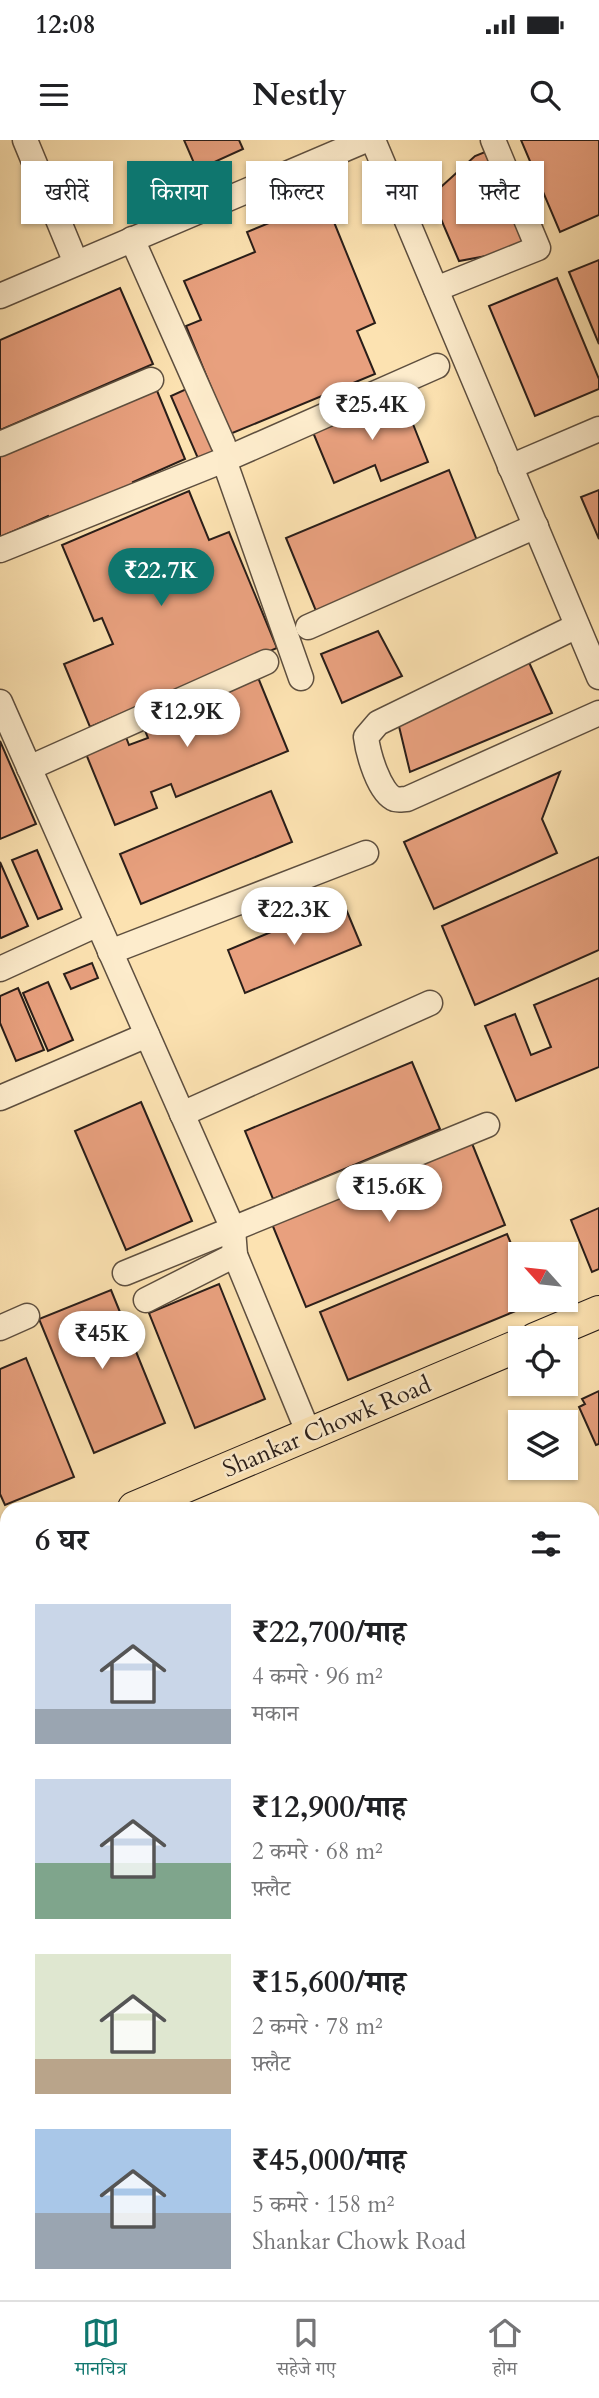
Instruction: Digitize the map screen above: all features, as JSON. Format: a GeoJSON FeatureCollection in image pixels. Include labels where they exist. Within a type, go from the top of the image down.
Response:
{"type":"FeatureCollection","features":[{"type":"Feature","properties":{"kind":"main road"},"geometry":{"type":"LineString","coordinates":[[566,1326],[599,1312]]}},
{"type":"Feature","properties":{"kind":"main road"},"geometry":{"type":"LineString","coordinates":[[578,1335],[599,1326]]}},
{"type":"Feature","properties":{"kind":"main road","name":"Shankar Chowk Road"},"geometry":{"type":"LineString","coordinates":[[148,1502],[508,1350]]}},
{"type":"Feature","properties":{"kind":"main road","name":"Shankar Chowk Road"},"geometry":{"type":"LineString","coordinates":[[190,1502],[508,1365]]}},
{"type":"Feature","properties":{"kind":"lane"},"geometry":{"type":"LineString","coordinates":[[25,140],[76,263]]}},
{"type":"Feature","properties":{"kind":"lane"},"geometry":{"type":"LineString","coordinates":[[0,296],[366,140]]}},
{"type":"Feature","properties":{"kind":"lane"},"geometry":{"type":"LineString","coordinates":[[373,140],[599,677]]}},
{"type":"Feature","properties":{"kind":"lane"},"geometry":{"type":"LineString","coordinates":[[436,289],[538,248],[493,140]]}},
{"type":"Feature","properties":{"kind":"lane"},"geometry":{"type":"LineString","coordinates":[[132,239],[223,452],[301,678]]}},
{"type":"Feature","properties":{"kind":"lane"},"geometry":{"type":"LineString","coordinates":[[0,550],[223,452],[437,366]]}},
{"type":"Feature","properties":{"kind":"lane"},"geometry":{"type":"LineString","coordinates":[[0,443],[151,380]]}},
{"type":"Feature","properties":{"kind":"lane"},"geometry":{"type":"LineString","coordinates":[[510,467],[599,429]]}},
{"type":"Feature","properties":{"kind":"lane"},"geometry":{"type":"LineString","coordinates":[[308,627],[536,526]]}},
{"type":"Feature","properties":{"kind":"lane"},"geometry":{"type":"LineString","coordinates":[[578,626],[378,723],[366,737],[368,751],[384,790],[394,799],[407,799],[599,713]]}},
{"type":"Feature","properties":{"kind":"lane"},"geometry":{"type":"LineString","coordinates":[[29,768],[266,662]]}},
{"type":"Feature","properties":{"kind":"lane"},"geometry":{"type":"LineString","coordinates":[[0,702],[233,1229],[236,1255],[309,1434]]}},
{"type":"Feature","properties":{"kind":"lane"},"geometry":{"type":"LineString","coordinates":[[110,951],[366,853]]}},
{"type":"Feature","properties":{"kind":"lane"},"geometry":{"type":"LineString","coordinates":[[0,968],[98,924]]}},
{"type":"Feature","properties":{"kind":"lane"},"geometry":{"type":"LineString","coordinates":[[182,1114],[430,1003]]}},
{"type":"Feature","properties":{"kind":"lane"},"geometry":{"type":"LineString","coordinates":[[0,1098],[147,1035]]}},
{"type":"Feature","properties":{"kind":"lane"},"geometry":{"type":"LineString","coordinates":[[125,1273],[486,1125]]}},
{"type":"Feature","properties":{"kind":"lane"},"geometry":{"type":"LineString","coordinates":[[146,1300],[236,1255]]}},
{"type":"Feature","properties":{"kind":"lane"},"geometry":{"type":"LineString","coordinates":[[0,1328],[26,1316]]}},
{"type":"Feature","properties":{"kind":"building"},"geometry":{"type":"Polygon","coordinates":[[[184,140],[239,140],[243,149],[217,161],[193,161],[184,140]]]}},
{"type":"Feature","properties":{"kind":"building"},"geometry":{"type":"Polygon","coordinates":[[[521,140],[599,140],[599,215],[560,232],[544,194],[544,161],[530,161],[521,140]]]}},
{"type":"Feature","properties":{"kind":"building"},"geometry":{"type":"Polygon","coordinates":[[[485,152],[489,161],[470,161],[485,152]]]}},
{"type":"Feature","properties":{"kind":"building"},"geometry":{"type":"Polygon","coordinates":[[[456,173],[456,224],[516,224],[525,246],[513,251],[459,261],[442,222],[442,186],[456,173]]]}},
{"type":"Feature","properties":{"kind":"building"},"geometry":{"type":"Polygon","coordinates":[[[266,224],[335,224],[375,323],[357,331],[375,374],[230,434],[186,326],[201,320],[184,281],[255,252],[247,232],[266,224]]]}},
{"type":"Feature","properties":{"kind":"building"},"geometry":{"type":"Polygon","coordinates":[[[599,260],[599,344],[569,272],[599,260]]]}},
{"type":"Feature","properties":{"kind":"building"},"geometry":{"type":"Polygon","coordinates":[[[557,278],[599,379],[599,389],[535,416],[489,306],[557,278]]]}},
{"type":"Feature","properties":{"kind":"building"},"geometry":{"type":"Polygon","coordinates":[[[120,288],[153,364],[0,430],[0,340],[120,288]]]}},
{"type":"Feature","properties":{"kind":"building"},"geometry":{"type":"Polygon","coordinates":[[[153,381],[185,459],[133,482],[136,491],[52,526],[48,516],[0,537],[0,446],[153,381]]]}},
{"type":"Feature","properties":{"kind":"building"},"geometry":{"type":"Polygon","coordinates":[[[193,386],[222,453],[200,463],[171,396],[193,386]]]}},
{"type":"Feature","properties":{"kind":"building"},"geometry":{"type":"Polygon","coordinates":[[[401,394],[428,462],[381,481],[375,465],[334,483],[312,430],[401,394]]]}},
{"type":"Feature","properties":{"kind":"building"},"geometry":{"type":"Polygon","coordinates":[[[449,470],[478,543],[316,611],[286,538],[449,470]]]}},
{"type":"Feature","properties":{"kind":"building"},"geometry":{"type":"Polygon","coordinates":[[[599,490],[599,539],[581,497],[599,490]]]}},
{"type":"Feature","properties":{"kind":"building"},"geometry":{"type":"Polygon","coordinates":[[[189,491],[209,540],[229,532],[277,648],[90,727],[64,664],[113,644],[102,618],[94,621],[62,545],[189,491]]]}},
{"type":"Feature","properties":{"kind":"building"},"geometry":{"type":"Polygon","coordinates":[[[378,631],[402,676],[342,703],[321,654],[378,631]]]}},
{"type":"Feature","properties":{"kind":"building"},"geometry":{"type":"Polygon","coordinates":[[[527,658],[552,713],[410,772],[397,718],[527,658]]]}},
{"type":"Feature","properties":{"kind":"building"},"geometry":{"type":"Polygon","coordinates":[[[257,675],[288,751],[176,797],[171,784],[151,792],[157,808],[115,825],[84,749],[124,732],[129,745],[148,738],[142,723],[257,675]]]}},
{"type":"Feature","properties":{"kind":"building"},"geometry":{"type":"Polygon","coordinates":[[[0,741],[36,824],[0,839],[0,741]]]}},
{"type":"Feature","properties":{"kind":"building"},"geometry":{"type":"Polygon","coordinates":[[[560,772],[542,819],[557,853],[434,909],[404,842],[560,772]]]}},
{"type":"Feature","properties":{"kind":"building"},"geometry":{"type":"Polygon","coordinates":[[[271,791],[292,842],[141,904],[120,854],[271,791]]]}},
{"type":"Feature","properties":{"kind":"building"},"geometry":{"type":"Polygon","coordinates":[[[37,850],[62,909],[38,919],[12,860],[37,850]]]}},
{"type":"Feature","properties":{"kind":"building"},"geometry":{"type":"Polygon","coordinates":[[[599,857],[599,950],[475,1005],[442,926],[599,857]]]}},
{"type":"Feature","properties":{"kind":"building"},"geometry":{"type":"Polygon","coordinates":[[[0,862],[28,926],[1,938],[0,937],[0,862]]]}},
{"type":"Feature","properties":{"kind":"building"},"geometry":{"type":"Polygon","coordinates":[[[343,902],[361,945],[245,993],[228,950],[343,902]]]}},
{"type":"Feature","properties":{"kind":"building"},"geometry":{"type":"Polygon","coordinates":[[[92,963],[98,978],[71,989],[64,974],[92,963]]]}},
{"type":"Feature","properties":{"kind":"building"},"geometry":{"type":"Polygon","coordinates":[[[599,978],[599,1067],[516,1101],[485,1026],[515,1014],[531,1055],[551,1047],[534,1005],[599,978]]]}},
{"type":"Feature","properties":{"kind":"building"},"geometry":{"type":"Polygon","coordinates":[[[48,982],[73,1040],[48,1051],[23,993],[48,982]]]}},
{"type":"Feature","properties":{"kind":"building"},"geometry":{"type":"Polygon","coordinates":[[[18,988],[44,1050],[16,1061],[0,1023],[0,996],[18,988]]]}},
{"type":"Feature","properties":{"kind":"building"},"geometry":{"type":"Polygon","coordinates":[[[412,1062],[440,1129],[273,1199],[245,1131],[412,1062]]]}},
{"type":"Feature","properties":{"kind":"building"},"geometry":{"type":"Polygon","coordinates":[[[141,1102],[192,1221],[126,1250],[75,1131],[141,1102]]]}},
{"type":"Feature","properties":{"kind":"building"},"geometry":{"type":"Polygon","coordinates":[[[471,1141],[505,1225],[306,1307],[272,1224],[471,1141]]]}},
{"type":"Feature","properties":{"kind":"building"},"geometry":{"type":"Polygon","coordinates":[[[599,1208],[599,1269],[592,1272],[571,1220],[599,1208]]]}},
{"type":"Feature","properties":{"kind":"building"},"geometry":{"type":"Polygon","coordinates":[[[507,1234],[510,1242],[508,1242],[508,1312],[513,1312],[348,1380],[320,1312],[507,1234]]]}},
{"type":"Feature","properties":{"kind":"building"},"geometry":{"type":"Polygon","coordinates":[[[219,1284],[265,1399],[195,1428],[149,1313],[219,1284]]]}},
{"type":"Feature","properties":{"kind":"building"},"geometry":{"type":"Polygon","coordinates":[[[111,1290],[165,1423],[94,1453],[39,1319],[111,1290]]]}},
{"type":"Feature","properties":{"kind":"building"},"geometry":{"type":"Polygon","coordinates":[[[26,1358],[74,1477],[12,1502],[4,1502],[0,1494],[0,1369],[26,1358]]]}},
{"type":"Feature","properties":{"kind":"building"},"geometry":{"type":"Polygon","coordinates":[[[599,1391],[599,1444],[596,1445],[579,1407],[585,1404],[582,1399],[599,1391]]]}}]}
